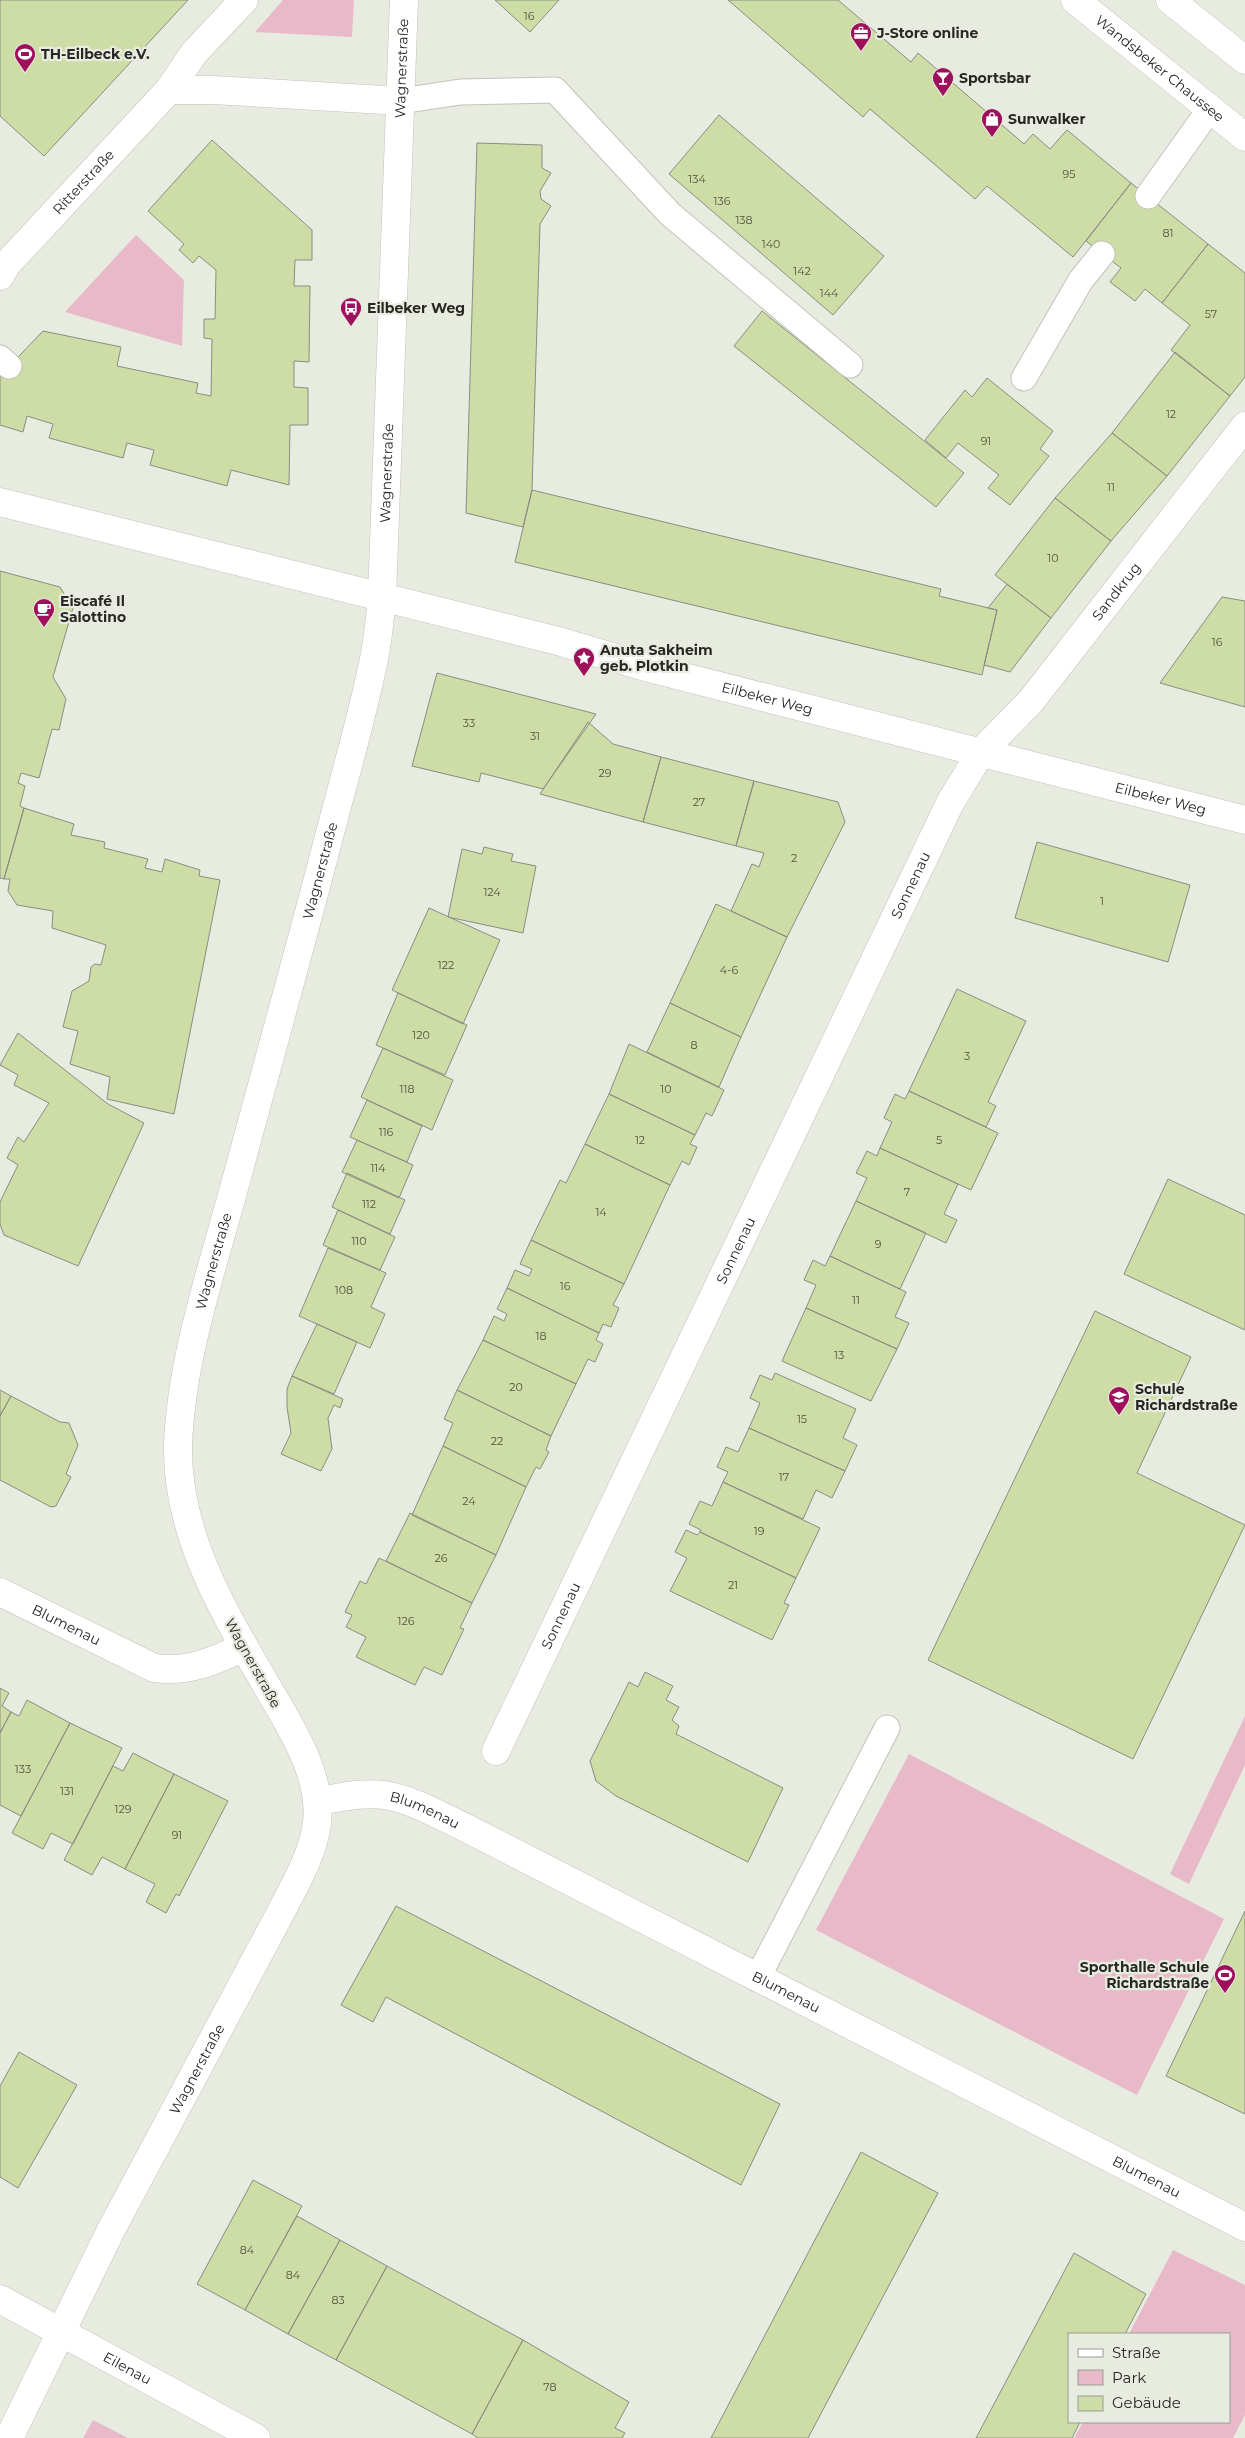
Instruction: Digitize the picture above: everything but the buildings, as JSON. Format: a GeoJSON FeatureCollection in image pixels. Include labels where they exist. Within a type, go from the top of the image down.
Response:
{"type":"FeatureCollection","features":[{"type":"Feature","properties":{"kind":"street","name":"Ritterstraße"},"geometry":{"type":"LineString","coordinates":[[4,270],[170,90],[194,53],[244,0]]}},
{"type":"Feature","properties":{"kind":"street","name":"Wagnerstraße"},"geometry":{"type":"LineString","coordinates":[[9,2438],[111,2230],[307,1858],[317,1822],[317,1801],[312,1780],[300,1748],[208,1579],[186,1512],[180,1479],[178,1445],[182,1413],[204,1298],[375,656],[382,597],[404,0]]}},
{"type":"Feature","properties":{"kind":"street","name":"Wandsbeker Chaussee"},"geometry":{"type":"LineString","coordinates":[[1075,0],[1245,137]]}},
{"type":"Feature","properties":{"kind":"street"},"geometry":{"type":"LineString","coordinates":[[1170,0],[1245,60]]}},
{"type":"Feature","properties":{"kind":"street"},"geometry":{"type":"LineString","coordinates":[[170,90],[401,101]]}},
{"type":"Feature","properties":{"kind":"street","name":"Sandkrug"},"geometry":{"type":"LineString","coordinates":[[981,752],[1031,701],[1245,426]]}},
{"type":"Feature","properties":{"kind":"street","name":"Eilbeker Weg"},"geometry":{"type":"LineString","coordinates":[[0,502],[558,641],[649,668],[1245,820]]}},
{"type":"Feature","properties":{"kind":"street","name":"Sonnenau"},"geometry":{"type":"LineString","coordinates":[[496,1751],[946,812],[981,752]]}},
{"type":"Feature","properties":{"kind":"street","name":"Blumenau"},"geometry":{"type":"LineString","coordinates":[[0,1592],[154,1668],[170,1670],[199,1666],[244,1647]]}},
{"type":"Feature","properties":{"kind":"street","name":"Blumenau"},"geometry":{"type":"LineString","coordinates":[[317,1801],[358,1795],[383,1795],[408,1801],[464,1827],[757,1979],[1245,2227]]}},
{"type":"Feature","properties":{"kind":"street","name":"Eilenau"},"geometry":{"type":"LineString","coordinates":[[0,2298],[256,2438]]}},
{"type":"Feature","properties":{"kind":"lane"},"geometry":{"type":"LineString","coordinates":[[401,101],[460,92],[555,90],[670,214],[850,365]]}},
{"type":"Feature","properties":{"kind":"lane"},"geometry":{"type":"LineString","coordinates":[[1148,196],[1210,108]]}},
{"type":"Feature","properties":{"kind":"lane"},"geometry":{"type":"LineString","coordinates":[[1024,378],[1081,280],[1102,254]]}},
{"type":"Feature","properties":{"kind":"lane"},"geometry":{"type":"LineString","coordinates":[[757,1979],[887,1728]]}},
{"type":"Feature","properties":{"kind":"green space"},"geometry":{"type":"Polygon","coordinates":[[[283,0],[354,0],[352,37],[255,32],[283,0]]]}},
{"type":"Feature","properties":{"kind":"green space"},"geometry":{"type":"Polygon","coordinates":[[[136,235],[184,280],[182,346],[65,312],[136,235]]]}},
{"type":"Feature","properties":{"kind":"green space"},"geometry":{"type":"Polygon","coordinates":[[[1245,1716],[1245,1765],[1189,1884],[1170,1874],[1245,1716]]]}},
{"type":"Feature","properties":{"kind":"green space"},"geometry":{"type":"Polygon","coordinates":[[[909,1754],[1224,1919],[1137,2095],[816,1930],[909,1754]]]}},
{"type":"Feature","properties":{"kind":"green space"},"geometry":{"type":"Polygon","coordinates":[[[1173,2250],[1245,2285],[1245,2415],[1233,2438],[1074,2438],[1082,2423],[1230,2423],[1230,2333],[1130,2333],[1173,2250]]]}},
{"type":"Feature","properties":{"kind":"green space"},"geometry":{"type":"Polygon","coordinates":[[[93,2420],[128,2438],[83,2438],[93,2420]]]}},
{"type":"Feature","properties":{"kind":"place","name":"J-Store online"},"geometry":{"type":"Point","coordinates":[861,52]}},
{"type":"Feature","properties":{"kind":"place","name":"TH-Eilbeck e.V."},"geometry":{"type":"Point","coordinates":[25,73]}},
{"type":"Feature","properties":{"kind":"place","name":"Sportsbar"},"geometry":{"type":"Point","coordinates":[943,97]}},
{"type":"Feature","properties":{"kind":"place","name":"Sunwalker"},"geometry":{"type":"Point","coordinates":[992,138]}},
{"type":"Feature","properties":{"kind":"place","name":"Eilbeker Weg"},"geometry":{"type":"Point","coordinates":[351,327]}},
{"type":"Feature","properties":{"kind":"place","name":"Eiscafé Il Salottino"},"geometry":{"type":"Point","coordinates":[44,628]}},
{"type":"Feature","properties":{"kind":"place","name":"Anuta Sakheim geb. Plotkin"},"geometry":{"type":"Point","coordinates":[584,677]}},
{"type":"Feature","properties":{"kind":"place","name":"Schule Richardstraße"},"geometry":{"type":"Point","coordinates":[1119,1416]}},
{"type":"Feature","properties":{"kind":"place","name":"Sporthalle Schule Richardstraße"},"geometry":{"type":"Point","coordinates":[1225,1994]}}]}
